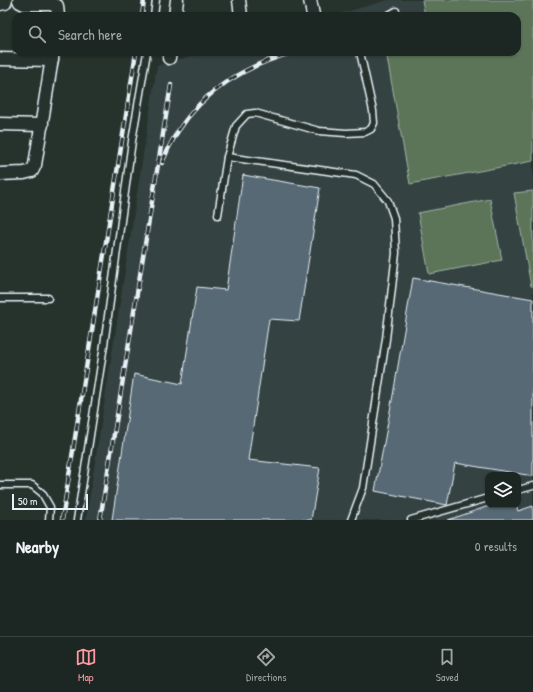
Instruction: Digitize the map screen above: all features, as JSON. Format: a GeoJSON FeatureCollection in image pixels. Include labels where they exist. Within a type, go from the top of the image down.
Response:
{"type":"FeatureCollection","features":[{"type":"Feature","properties":{"kind":"street"},"geometry":{"type":"LineString","coordinates":[[0,4],[4,3],[6,0]]}},
{"type":"Feature","properties":{"kind":"street"},"geometry":{"type":"LineString","coordinates":[[19,0],[24,4],[50,4],[57,6],[58,12]]}},
{"type":"Feature","properties":{"kind":"street"},"geometry":{"type":"LineString","coordinates":[[176,12],[178,0]]}},
{"type":"Feature","properties":{"kind":"street"},"geometry":{"type":"LineString","coordinates":[[239,0],[240,12]]}},
{"type":"Feature","properties":{"kind":"street"},"geometry":{"type":"LineString","coordinates":[[310,0],[312,12]]}},
{"type":"Feature","properties":{"kind":"street"},"geometry":{"type":"LineString","coordinates":[[0,59],[53,56],[35,165],[32,171],[24,173],[0,174]]}},
{"type":"Feature","properties":{"kind":"street"},"geometry":{"type":"LineString","coordinates":[[0,124],[42,125]]}},
{"type":"Feature","properties":{"kind":"lane"},"geometry":{"type":"LineString","coordinates":[[154,12],[156,0]]}},
{"type":"Feature","properties":{"kind":"lane"},"geometry":{"type":"LineString","coordinates":[[77,520],[104,345],[132,141],[147,56]]}},
{"type":"Feature","properties":{"kind":"lane"},"geometry":{"type":"LineString","coordinates":[[218,215],[226,157],[236,126],[247,114],[255,113],[319,131],[346,133],[365,132],[371,129],[374,123],[373,111],[361,56]]}},
{"type":"Feature","properties":{"kind":"lane"},"geometry":{"type":"LineString","coordinates":[[226,157],[356,175],[374,184],[388,202],[394,218],[396,253],[386,339],[363,488],[351,520]]}},
{"type":"Feature","properties":{"kind":"lane"},"geometry":{"type":"LineString","coordinates":[[0,298],[48,298]]}},
{"type":"Feature","properties":{"kind":"lane"},"geometry":{"type":"LineString","coordinates":[[0,485],[32,486],[42,493],[50,508],[49,520]]}},
{"type":"Feature","properties":{"kind":"lane"},"geometry":{"type":"LineString","coordinates":[[521,489],[533,486]]}},
{"type":"Feature","properties":{"kind":"lane"},"geometry":{"type":"LineString","coordinates":[[410,520],[485,499]]}},
{"type":"Feature","properties":{"kind":"shaded area"},"geometry":{"type":"Polygon","coordinates":[[[388,0],[533,0],[533,520],[86,520],[157,66],[191,56],[521,56],[521,12],[346,12],[388,0]]]}},
{"type":"Feature","properties":{"kind":"green space"},"geometry":{"type":"Polygon","coordinates":[[[422,0],[533,0],[533,161],[410,184],[387,56],[521,56],[521,12],[424,12],[422,0]]]}},
{"type":"Feature","properties":{"kind":"green space"},"geometry":{"type":"Polygon","coordinates":[[[533,191],[533,286],[531,286],[514,193],[533,191]]]}},
{"type":"Feature","properties":{"kind":"green space"},"geometry":{"type":"Polygon","coordinates":[[[490,199],[502,260],[429,274],[418,213],[490,199]]]}},
{"type":"Feature","properties":{"kind":"building"},"geometry":{"type":"Polygon","coordinates":[[[243,175],[320,188],[299,321],[269,319],[248,460],[320,468],[311,520],[112,520],[134,374],[182,384],[197,287],[226,290],[243,175]]]}},
{"type":"Feature","properties":{"kind":"building"},"geometry":{"type":"Polygon","coordinates":[[[413,278],[533,299],[533,476],[521,474],[521,472],[509,472],[455,463],[447,505],[375,491],[413,278]]]}},
{"type":"Feature","properties":{"kind":"building"},"geometry":{"type":"Polygon","coordinates":[[[533,506],[533,520],[448,520],[485,507],[517,508],[518,511],[533,506]]]}},
{"type":"Feature","properties":{"kind":"railway"},"geometry":{"type":"LineString","coordinates":[[142,12],[144,0]]}},
{"type":"Feature","properties":{"kind":"railway"},"geometry":{"type":"LineString","coordinates":[[62,520],[135,56]]}},
{"type":"Feature","properties":{"kind":"railway"},"geometry":{"type":"LineString","coordinates":[[162,163],[172,142],[184,123],[198,106],[214,91],[231,79],[251,68],[281,56]]}},
{"type":"Feature","properties":{"kind":"railway"},"geometry":{"type":"LineString","coordinates":[[100,520],[171,85]]}}]}
